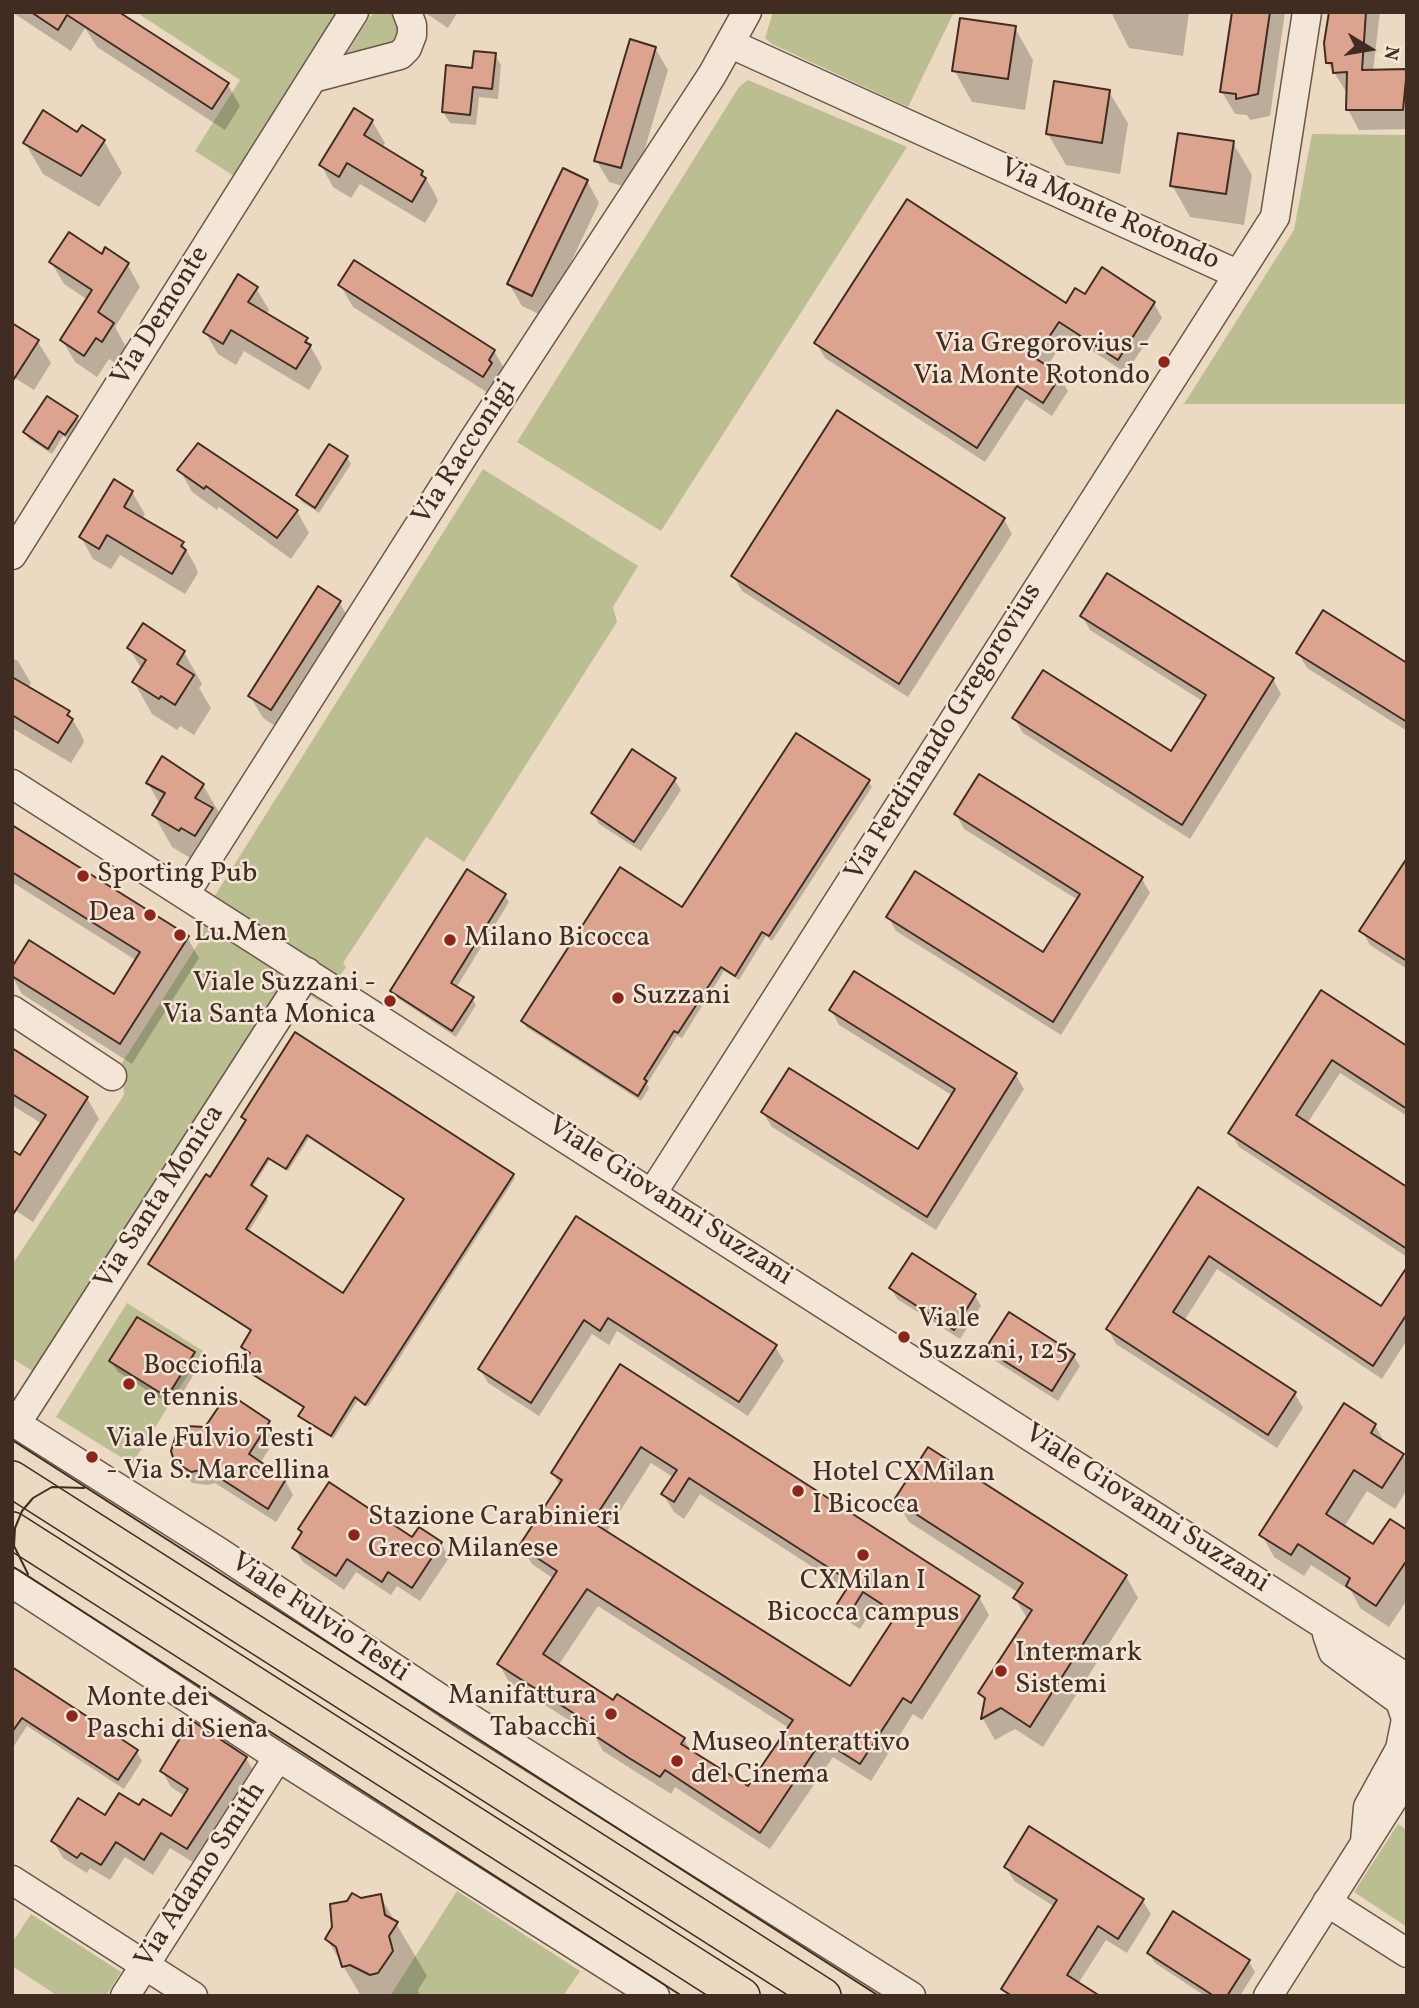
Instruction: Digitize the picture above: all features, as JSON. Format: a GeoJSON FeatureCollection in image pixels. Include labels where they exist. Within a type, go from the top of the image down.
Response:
{"type":"FeatureCollection","features":[{"type":"Feature","properties":{"kind":"main road","name":"Viale Fulvio Testi"},"geometry":{"type":"LineString","coordinates":[[12,1479],[823,1996]]}},
{"type":"Feature","properties":{"kind":"main road"},"geometry":{"type":"LineString","coordinates":[[12,1530],[742,1996]]}},
{"type":"Feature","properties":{"kind":"street","name":"Via Demonte"},"geometry":{"type":"LineString","coordinates":[[12,555],[354,12]]}},
{"type":"Feature","properties":{"kind":"street"},"geometry":{"type":"LineString","coordinates":[[313,78],[400,55],[407,48],[412,35],[412,25],[407,12]]}},
{"type":"Feature","properties":{"kind":"street","name":"Via Racconigi"},"geometry":{"type":"LineString","coordinates":[[185,894],[474,439],[730,44],[747,12]]}},
{"type":"Feature","properties":{"kind":"street","name":"Via Monte Rotondo"},"geometry":{"type":"LineString","coordinates":[[730,44],[1237,274],[1271,223],[1279,205],[1307,12]]}},
{"type":"Feature","properties":{"kind":"street","name":"Via Ferdinando Gregorovius"},"geometry":{"type":"LineString","coordinates":[[653,1192],[1237,274]]}},
{"type":"Feature","properties":{"kind":"street","name":"Viale Giovanni Suzzani"},"geometry":{"type":"LineString","coordinates":[[12,784],[653,1192],[1407,1678]]}},
{"type":"Feature","properties":{"kind":"street","name":"Via Santa Monica"},"geometry":{"type":"LineString","coordinates":[[13,1422],[25,1410],[307,972]]}},
{"type":"Feature","properties":{"kind":"street"},"geometry":{"type":"LineString","coordinates":[[12,1010],[112,1076]]}},
{"type":"Feature","properties":{"kind":"street","name":"Viale Fulvio Testi"},"geometry":{"type":"LineString","coordinates":[[13,1422],[208,1544],[468,1717],[911,1996]]}},
{"type":"Feature","properties":{"kind":"street"},"geometry":{"type":"LineString","coordinates":[[12,1583],[278,1757],[654,1996]]}},
{"type":"Feature","properties":{"kind":"street"},"geometry":{"type":"LineString","coordinates":[[1325,1625],[1334,1652],[1400,1701],[1406,1719],[1400,1749],[1368,1807],[1365,1842]]}},
{"type":"Feature","properties":{"kind":"street","name":"Via Adamo Smith"},"geometry":{"type":"LineString","coordinates":[[125,1996],[278,1757]]}},
{"type":"Feature","properties":{"kind":"street"},"geometry":{"type":"LineString","coordinates":[[1268,1996],[1407,1777]]}},
{"type":"Feature","properties":{"kind":"street"},"geometry":{"type":"LineString","coordinates":[[12,1880],[192,1996]]}},
{"type":"Feature","properties":{"kind":"street"},"geometry":{"type":"LineString","coordinates":[[1327,1902],[1407,1953]]}},
{"type":"Feature","properties":{"kind":"green space"},"geometry":{"type":"Polygon","coordinates":[[[136,12],[340,12],[237,178],[195,151],[240,80],[136,12]]]}},
{"type":"Feature","properties":{"kind":"green space"},"geometry":{"type":"Polygon","coordinates":[[[378,12],[394,12],[401,28],[397,40],[343,59],[370,16],[378,12]]]}},
{"type":"Feature","properties":{"kind":"green space"},"geometry":{"type":"Polygon","coordinates":[[[773,12],[954,12],[908,107],[772,44],[765,38],[773,12]]]}},
{"type":"Feature","properties":{"kind":"green space"},"geometry":{"type":"Polygon","coordinates":[[[748,80],[907,147],[661,531],[517,442],[739,87],[748,80]]]}},
{"type":"Feature","properties":{"kind":"green space"},"geometry":{"type":"Polygon","coordinates":[[[1312,134],[1407,135],[1407,404],[1184,404],[1294,230],[1312,134]]]}},
{"type":"Feature","properties":{"kind":"green space"},"geometry":{"type":"Polygon","coordinates":[[[483,469],[638,566],[613,607],[617,622],[464,862],[426,837],[343,963],[346,967],[321,1002],[307,994],[41,1377],[12,1358],[12,1265],[124,1095],[122,1063],[200,941],[209,905],[483,469]]]}},
{"type":"Feature","properties":{"kind":"green space","name":"Bocciofila e tennis"},"geometry":{"type":"Polygon","coordinates":[[[127,1303],[203,1351],[132,1464],[56,1417],[127,1303]]]}},
{"type":"Feature","properties":{"kind":"green space"},"geometry":{"type":"Polygon","coordinates":[[[1398,1824],[1407,1830],[1407,1927],[1354,1892],[1398,1824]]]}},
{"type":"Feature","properties":{"kind":"green space"},"geometry":{"type":"Polygon","coordinates":[[[457,1891],[580,1971],[563,1996],[390,1996],[457,1891]]]}},
{"type":"Feature","properties":{"kind":"green space"},"geometry":{"type":"Polygon","coordinates":[[[31,1914],[121,1972],[106,1996],[58,1996],[12,1966],[12,1943],[31,1914]]]}},
{"type":"Feature","properties":{"kind":"building"},"geometry":{"type":"Polygon","coordinates":[[[31,12],[119,12],[229,83],[212,109],[67,15],[58,30],[31,12]]]}},
{"type":"Feature","properties":{"kind":"building"},"geometry":{"type":"Polygon","coordinates":[[[1232,12],[1270,12],[1258,94],[1236,99],[1236,94],[1220,92],[1232,12]]]}},
{"type":"Feature","properties":{"kind":"building"},"geometry":{"type":"Polygon","coordinates":[[[1329,12],[1366,12],[1362,70],[1407,69],[1403,110],[1346,110],[1347,72],[1333,73],[1332,63],[1326,63],[1324,43],[1329,12]]]}},
{"type":"Feature","properties":{"kind":"building"},"geometry":{"type":"Polygon","coordinates":[[[960,18],[1016,26],[1008,79],[952,71],[960,18]]]}},
{"type":"Feature","properties":{"kind":"building"},"geometry":{"type":"Polygon","coordinates":[[[630,39],[656,47],[621,168],[594,161],[630,39]]]}},
{"type":"Feature","properties":{"kind":"building"},"geometry":{"type":"Polygon","coordinates":[[[474,51],[496,53],[492,89],[473,87],[470,115],[442,112],[446,65],[472,68],[474,51]]]}},
{"type":"Feature","properties":{"kind":"building"},"geometry":{"type":"Polygon","coordinates":[[[1054,81],[1110,90],[1102,143],[1046,134],[1054,81]]]}},
{"type":"Feature","properties":{"kind":"building"},"geometry":{"type":"Polygon","coordinates":[[[354,108],[373,120],[364,135],[423,171],[421,175],[426,178],[412,202],[347,163],[339,177],[319,165],[354,108]]]}},
{"type":"Feature","properties":{"kind":"building"},"geometry":{"type":"Polygon","coordinates":[[[43,110],[77,132],[82,125],[105,140],[81,176],[23,143],[43,110]]]}},
{"type":"Feature","properties":{"kind":"building"},"geometry":{"type":"Polygon","coordinates":[[[1178,133],[1234,141],[1226,194],[1170,186],[1178,133]]]}},
{"type":"Feature","properties":{"kind":"building"},"geometry":{"type":"Polygon","coordinates":[[[563,168],[588,180],[532,296],[507,284],[563,168]]]}},
{"type":"Feature","properties":{"kind":"building"},"geometry":{"type":"Polygon","coordinates":[[[907,199],[1066,303],[1075,288],[1085,294],[1102,267],[1155,302],[1118,360],[1059,322],[1035,358],[1061,375],[1043,403],[1017,386],[977,448],[814,343],[907,199]]]}},
{"type":"Feature","properties":{"kind":"building"},"geometry":{"type":"Polygon","coordinates":[[[69,232],[102,254],[105,247],[129,263],[98,312],[114,323],[102,342],[96,338],[84,356],[60,340],[92,290],[49,262],[69,232]]]}},
{"type":"Feature","properties":{"kind":"building"},"geometry":{"type":"Polygon","coordinates":[[[354,260],[495,350],[489,360],[492,363],[483,377],[338,285],[354,260]]]}},
{"type":"Feature","properties":{"kind":"building"},"geometry":{"type":"Polygon","coordinates":[[[238,274],[258,287],[248,302],[308,338],[305,342],[311,345],[296,369],[231,330],[223,344],[203,332],[238,274]]]}},
{"type":"Feature","properties":{"kind":"building"},"geometry":{"type":"Polygon","coordinates":[[[12,323],[39,340],[12,382],[12,323]]]}},
{"type":"Feature","properties":{"kind":"building"},"geometry":{"type":"Polygon","coordinates":[[[47,396],[78,416],[65,435],[59,431],[48,449],[23,432],[47,396]]]}},
{"type":"Feature","properties":{"kind":"building"},"geometry":{"type":"Polygon","coordinates":[[[837,410],[1005,518],[899,684],[731,576],[837,410]]]}},
{"type":"Feature","properties":{"kind":"building"},"geometry":{"type":"Polygon","coordinates":[[[198,443],[298,510],[277,538],[206,486],[204,489],[177,470],[198,443]]]}},
{"type":"Feature","properties":{"kind":"building"},"geometry":{"type":"Polygon","coordinates":[[[329,444],[348,456],[315,508],[296,495],[329,444]]]}},
{"type":"Feature","properties":{"kind":"building"},"geometry":{"type":"Polygon","coordinates":[[[114,479],[133,491],[124,507],[184,542],[181,546],[186,550],[172,574],[107,535],[99,549],[79,537],[114,479]]]}},
{"type":"Feature","properties":{"kind":"building"},"geometry":{"type":"Polygon","coordinates":[[[1107,573],[1274,678],[1182,825],[1012,718],[1043,670],[1171,751],[1206,695],[1080,616],[1107,573]]]}},
{"type":"Feature","properties":{"kind":"building"},"geometry":{"type":"Polygon","coordinates":[[[318,586],[341,601],[271,710],[248,696],[318,586]]]}},
{"type":"Feature","properties":{"kind":"building"},"geometry":{"type":"Polygon","coordinates":[[[1323,610],[1407,663],[1407,722],[1296,653],[1323,610]]]}},
{"type":"Feature","properties":{"kind":"building"},"geometry":{"type":"Polygon","coordinates":[[[143,623],[185,651],[177,664],[194,675],[175,705],[161,696],[159,699],[132,682],[146,660],[127,648],[143,623]]]}},
{"type":"Feature","properties":{"kind":"building"},"geometry":{"type":"Polygon","coordinates":[[[12,677],[70,711],[67,715],[73,719],[58,743],[12,715],[12,677]]]}},
{"type":"Feature","properties":{"kind":"building"},"geometry":{"type":"Polygon","coordinates":[[[796,733],[870,780],[769,936],[762,932],[735,976],[721,967],[678,1033],[674,1031],[644,1079],[647,1081],[638,1096],[521,1021],[620,867],[682,907],[796,733]]]}},
{"type":"Feature","properties":{"kind":"building"},"geometry":{"type":"Polygon","coordinates":[[[632,749],[676,778],[634,842],[591,813],[632,749]]]}},
{"type":"Feature","properties":{"kind":"building"},"geometry":{"type":"Polygon","coordinates":[[[162,756],[204,784],[195,798],[213,808],[195,836],[181,828],[179,831],[152,815],[165,793],[146,783],[162,756]]]}},
{"type":"Feature","properties":{"kind":"building"},"geometry":{"type":"Polygon","coordinates":[[[979,774],[1143,877],[1053,1022],[886,917],[915,871],[1043,952],[1080,894],[954,814],[979,774]]]}},
{"type":"Feature","properties":{"kind":"building"},"geometry":{"type":"Polygon","coordinates":[[[12,825],[189,936],[120,1044],[12,976],[12,967],[29,940],[114,994],[140,952],[12,872],[12,825]]]}},
{"type":"Feature","properties":{"kind":"building"},"geometry":{"type":"Polygon","coordinates":[[[1407,858],[1407,961],[1359,931],[1407,858]]]}},
{"type":"Feature","properties":{"kind":"building","name":"Milano Bicocca"},"geometry":{"type":"Polygon","coordinates":[[[467,869],[506,894],[451,983],[474,997],[452,1031],[390,991],[467,869]]]}},
{"type":"Feature","properties":{"kind":"building"},"geometry":{"type":"Polygon","coordinates":[[[854,971],[1017,1073],[927,1217],[761,1112],[789,1068],[918,1149],[955,1089],[829,1010],[854,971]]]}},
{"type":"Feature","properties":{"kind":"building"},"geometry":{"type":"Polygon","coordinates":[[[1321,990],[1407,1046],[1407,1109],[1332,1060],[1296,1115],[1407,1187],[1407,1249],[1228,1133],[1321,990]]]}},
{"type":"Feature","properties":{"kind":"building"},"geometry":{"type":"Polygon","coordinates":[[[295,1032],[514,1174],[365,1405],[355,1397],[331,1436],[298,1416],[304,1407],[241,1367],[250,1353],[241,1347],[251,1330],[148,1264],[206,1174],[210,1177],[246,1120],[241,1117],[295,1032]],[[307,1135],[286,1169],[268,1158],[251,1185],[267,1196],[246,1229],[343,1293],[404,1199],[307,1135]]]}},
{"type":"Feature","properties":{"kind":"building"},"geometry":{"type":"Polygon","coordinates":[[[12,1048],[88,1097],[12,1216],[12,1150],[20,1155],[46,1115],[12,1094],[12,1048]]]}},
{"type":"Feature","properties":{"kind":"building"},"geometry":{"type":"Polygon","coordinates":[[[1198,1187],[1381,1306],[1407,1267],[1407,1314],[1373,1366],[1209,1256],[1173,1312],[1296,1392],[1268,1435],[1106,1329],[1198,1187]]]}},
{"type":"Feature","properties":{"kind":"building"},"geometry":{"type":"Polygon","coordinates":[[[576,1216],[777,1345],[739,1402],[608,1318],[600,1331],[584,1320],[531,1403],[478,1369],[576,1216]]]}},
{"type":"Feature","properties":{"kind":"building"},"geometry":{"type":"Polygon","coordinates":[[[912,1253],[976,1294],[954,1330],[889,1288],[912,1253]]]}},
{"type":"Feature","properties":{"kind":"building"},"geometry":{"type":"Polygon","coordinates":[[[1009,1312],[1075,1354],[1052,1391],[985,1349],[1009,1312]]]}},
{"type":"Feature","properties":{"kind":"building"},"geometry":{"type":"Polygon","coordinates":[[[137,1317],[195,1352],[167,1397],[109,1361],[137,1317]]]}},
{"type":"Feature","properties":{"kind":"building"},"geometry":{"type":"Polygon","coordinates":[[[620,1364],[980,1596],[911,1703],[903,1698],[860,1764],[822,1740],[760,1833],[665,1770],[660,1777],[629,1758],[591,1733],[595,1727],[497,1664],[557,1571],[519,1546],[562,1480],[551,1473],[620,1364]],[[641,1447],[592,1522],[850,1686],[897,1614],[863,1592],[850,1613],[837,1604],[851,1582],[689,1478],[674,1502],[661,1494],[677,1470],[641,1447]],[[587,1589],[543,1654],[613,1700],[617,1694],[685,1738],[681,1744],[748,1786],[793,1720],[587,1589]]]}},
{"type":"Feature","properties":{"kind":"building"},"geometry":{"type":"Polygon","coordinates":[[[228,1393],[270,1421],[249,1454],[286,1479],[268,1509],[206,1469],[191,1472],[174,1461],[171,1451],[177,1432],[186,1426],[205,1427],[228,1393]]]}},
{"type":"Feature","properties":{"kind":"building"},"geometry":{"type":"Polygon","coordinates":[[[1344,1403],[1376,1424],[1371,1433],[1404,1454],[1382,1488],[1354,1470],[1326,1514],[1373,1544],[1390,1519],[1407,1530],[1407,1560],[1376,1606],[1346,1586],[1350,1578],[1298,1544],[1291,1555],[1259,1535],[1344,1403]]]}},
{"type":"Feature","properties":{"kind":"building"},"geometry":{"type":"Polygon","coordinates":[[[928,1447],[1127,1575],[1030,1727],[1001,1708],[981,1719],[985,1698],[978,1693],[1032,1610],[1013,1598],[1023,1583],[894,1500],[928,1447]]]}},
{"type":"Feature","properties":{"kind":"building","name":"Stazione Carabinieri Greco Milanese"},"geometry":{"type":"Polygon","coordinates":[[[329,1482],[412,1537],[419,1527],[442,1542],[412,1588],[388,1572],[382,1582],[347,1559],[336,1576],[292,1548],[302,1532],[298,1529],[329,1482]]]}},
{"type":"Feature","properties":{"kind":"building"},"geometry":{"type":"Polygon","coordinates":[[[12,1667],[138,1750],[118,1780],[22,1718],[12,1732],[12,1667]]]}},
{"type":"Feature","properties":{"kind":"building"},"geometry":{"type":"Polygon","coordinates":[[[191,1720],[247,1757],[187,1849],[161,1833],[144,1860],[116,1842],[101,1865],[81,1853],[77,1858],[51,1841],[78,1798],[105,1815],[119,1793],[139,1805],[143,1799],[171,1816],[188,1789],[160,1771],[191,1720]]]}},
{"type":"Feature","properties":{"kind":"building"},"geometry":{"type":"Polygon","coordinates":[[[1029,1826],[1144,1899],[1118,1939],[1098,1926],[1067,1975],[1100,1996],[1012,1996],[1001,1989],[1057,1900],[1004,1867],[1029,1826]]]}},
{"type":"Feature","properties":{"kind":"building"},"geometry":{"type":"Polygon","coordinates":[[[352,1893],[361,1898],[381,1894],[385,1915],[398,1922],[389,1936],[393,1951],[378,1973],[370,1975],[350,1965],[342,1967],[336,1947],[325,1939],[332,1927],[330,1904],[347,1901],[352,1893]]]}},
{"type":"Feature","properties":{"kind":"building"},"geometry":{"type":"Polygon","coordinates":[[[1173,1911],[1250,1960],[1227,1996],[1214,1996],[1147,1953],[1173,1911]]]}},
{"type":"Feature","properties":{"kind":"tram line"},"geometry":{"type":"LineString","coordinates":[[12,1440],[879,1996]]}},
{"type":"Feature","properties":{"kind":"tram line"},"geometry":{"type":"LineString","coordinates":[[28,1574],[14,1546],[15,1528],[22,1511],[33,1498],[52,1487],[84,1488]]}},
{"type":"Feature","properties":{"kind":"tram line"},"geometry":{"type":"LineString","coordinates":[[12,1566],[682,1996]]}},
{"type":"Feature","properties":{"kind":"place","name":"Via Gregorovius - Via Monte Rotondo"},"geometry":{"type":"Point","coordinates":[1164,362]}},
{"type":"Feature","properties":{"kind":"place","name":"Sporting Pub"},"geometry":{"type":"Point","coordinates":[83,876]}},
{"type":"Feature","properties":{"kind":"place","name":"Dea"},"geometry":{"type":"Point","coordinates":[150,915]}},
{"type":"Feature","properties":{"kind":"place","name":"Lu.Men"},"geometry":{"type":"Point","coordinates":[180,935]}},
{"type":"Feature","properties":{"kind":"place","name":"Milano Bicocca"},"geometry":{"type":"Point","coordinates":[450,940]}},
{"type":"Feature","properties":{"kind":"place","name":"Suzzani"},"geometry":{"type":"Point","coordinates":[618,998]}},
{"type":"Feature","properties":{"kind":"place","name":"Viale Suzzani - Via Santa Monica"},"geometry":{"type":"Point","coordinates":[390,1001]}},
{"type":"Feature","properties":{"kind":"place","name":"Viale Suzzani, 125"},"geometry":{"type":"Point","coordinates":[904,1337]}},
{"type":"Feature","properties":{"kind":"place","name":"Bocciofila e tennis"},"geometry":{"type":"Point","coordinates":[129,1384]}},
{"type":"Feature","properties":{"kind":"place","name":"Viale Fulvio Testi - Via S. Marcellina"},"geometry":{"type":"Point","coordinates":[92,1457]}},
{"type":"Feature","properties":{"kind":"place","name":"Hotel CXMilan I Bicocca"},"geometry":{"type":"Point","coordinates":[798,1491]}},
{"type":"Feature","properties":{"kind":"place","name":"Stazione Carabinieri Greco Milanese"},"geometry":{"type":"Point","coordinates":[354,1535]}},
{"type":"Feature","properties":{"kind":"place","name":"CXMilan I Bicocca campus"},"geometry":{"type":"Point","coordinates":[863,1555]}},
{"type":"Feature","properties":{"kind":"place","name":"Intermark Sistemi"},"geometry":{"type":"Point","coordinates":[1001,1671]}},
{"type":"Feature","properties":{"kind":"place","name":"Manifattura Tabacchi"},"geometry":{"type":"Point","coordinates":[611,1714]}},
{"type":"Feature","properties":{"kind":"place","name":"Monte dei Paschi di Siena"},"geometry":{"type":"Point","coordinates":[72,1716]}},
{"type":"Feature","properties":{"kind":"place","name":"Museo Interattivo del Cinema"},"geometry":{"type":"Point","coordinates":[677,1761]}}]}
